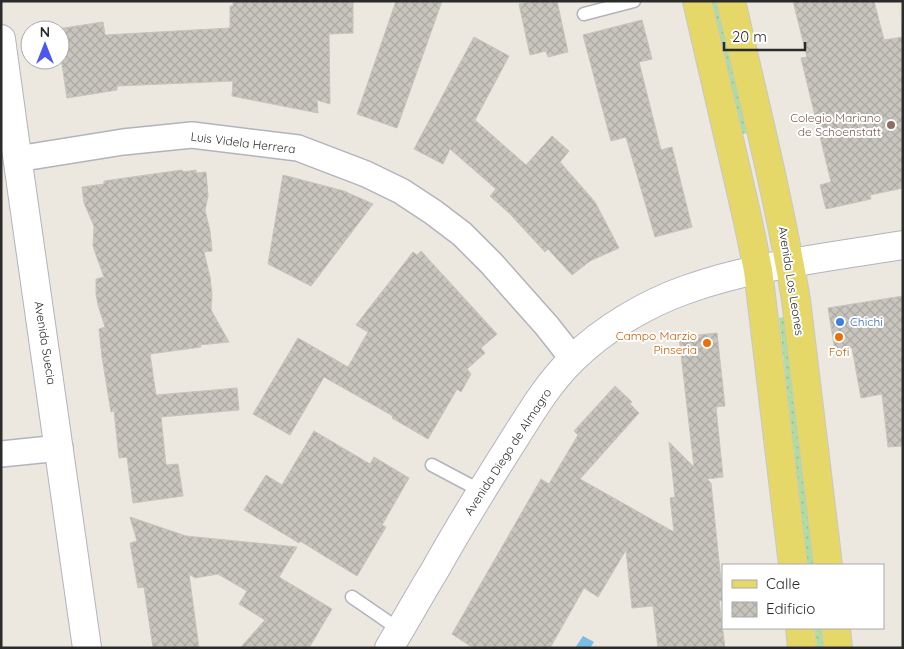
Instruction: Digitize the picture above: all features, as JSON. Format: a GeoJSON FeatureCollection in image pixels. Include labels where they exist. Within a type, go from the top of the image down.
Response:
{"type":"FeatureCollection","features":[{"type":"Feature","properties":{"kind":"main road"},"geometry":{"type":"LineString","coordinates":[[697,1],[758,270],[792,564]]}},
{"type":"Feature","properties":{"kind":"main road","name":"Avenida Los Leones"},"geometry":{"type":"LineString","coordinates":[[731,1],[783,224],[790,263],[828,564]]}},
{"type":"Feature","properties":{"kind":"main road"},"geometry":{"type":"LineString","coordinates":[[800,629],[802,648]]}},
{"type":"Feature","properties":{"kind":"main road"},"geometry":{"type":"LineString","coordinates":[[836,629],[838,648]]}},
{"type":"Feature","properties":{"kind":"street","name":"Avenida Suecia"},"geometry":{"type":"LineString","coordinates":[[1,38],[87,648]]}},
{"type":"Feature","properties":{"kind":"street","name":"Luis Videla Herrera"},"geometry":{"type":"LineString","coordinates":[[17,159],[123,142],[192,135],[298,148],[366,174],[401,191],[448,223],[492,263],[548,326],[573,359]]}},
{"type":"Feature","properties":{"kind":"street","name":"Avenida Diego de Almagro"},"geometry":{"type":"LineString","coordinates":[[395,639],[481,491],[543,393],[573,359],[612,328],[683,290],[710,282],[790,263],[903,245]]}},
{"type":"Feature","properties":{"kind":"street"},"geometry":{"type":"LineString","coordinates":[[1,454],[60,448]]}},
{"type":"Feature","properties":{"kind":"lane"},"geometry":{"type":"LineString","coordinates":[[584,14],[634,1]]}},
{"type":"Feature","properties":{"kind":"lane"},"geometry":{"type":"LineString","coordinates":[[432,466],[481,491]]}},
{"type":"Feature","properties":{"kind":"lane"},"geometry":{"type":"LineString","coordinates":[[352,597],[395,639]]}},
{"type":"Feature","properties":{"kind":"shaded area"},"geometry":{"type":"Polygon","coordinates":[[[896,1],[903,1],[903,33],[896,1]]]}},
{"type":"Feature","properties":{"kind":"green space"},"geometry":{"type":"Polygon","coordinates":[[[710,1],[717,1],[747,133],[740,135],[710,1]]]}},
{"type":"Feature","properties":{"kind":"green space"},"geometry":{"type":"Polygon","coordinates":[[[784,317],[814,564],[807,564],[779,318],[784,317]]]}},
{"type":"Feature","properties":{"kind":"green space"},"geometry":{"type":"Polygon","coordinates":[[[815,629],[822,629],[825,648],[817,648],[815,629]]]}},
{"type":"Feature","properties":{"kind":"water"},"geometry":{"type":"Polygon","coordinates":[[[583,636],[594,642],[590,648],[575,648],[583,636]]]}},
{"type":"Feature","properties":{"kind":"building"},"geometry":{"type":"Polygon","coordinates":[[[233,1],[353,1],[353,33],[329,34],[330,104],[317,100],[318,113],[232,96],[233,81],[117,86],[117,90],[67,98],[63,70],[70,70],[70,27],[103,22],[105,35],[230,28],[230,6],[233,6],[233,1]]]}},
{"type":"Feature","properties":{"kind":"building"},"geometry":{"type":"Polygon","coordinates":[[[396,1],[442,1],[397,128],[357,114],[396,1]]]}},
{"type":"Feature","properties":{"kind":"building"},"geometry":{"type":"Polygon","coordinates":[[[534,1],[557,1],[568,52],[548,57],[546,51],[530,55],[519,4],[534,1]]]}},
{"type":"Feature","properties":{"kind":"building"},"geometry":{"type":"Polygon","coordinates":[[[793,1],[874,1],[884,40],[903,37],[903,188],[870,195],[871,199],[826,209],[820,185],[831,182],[801,58],[807,57],[793,1]]]}},
{"type":"Feature","properties":{"kind":"building"},"geometry":{"type":"Polygon","coordinates":[[[642,20],[652,59],[639,62],[661,150],[672,147],[692,227],[655,237],[626,137],[611,141],[583,35],[642,20]]]}},
{"type":"Feature","properties":{"kind":"building"},"geometry":{"type":"Polygon","coordinates":[[[474,37],[509,56],[475,120],[526,165],[552,136],[569,151],[560,162],[595,202],[619,248],[590,261],[572,275],[548,249],[545,252],[510,214],[490,196],[496,189],[450,149],[443,164],[414,149],[474,37]]]}},
{"type":"Feature","properties":{"kind":"building"},"geometry":{"type":"Polygon","coordinates":[[[182,170],[183,172],[196,170],[196,173],[206,172],[208,196],[205,210],[212,251],[204,252],[210,277],[211,310],[229,342],[150,354],[156,395],[237,388],[239,410],[161,417],[166,465],[178,464],[183,496],[133,503],[127,457],[119,458],[114,411],[111,412],[102,357],[99,329],[105,327],[98,305],[96,279],[104,277],[93,246],[94,226],[84,203],[82,187],[104,184],[104,181],[182,170]]]}},
{"type":"Feature","properties":{"kind":"building"},"geometry":{"type":"Polygon","coordinates":[[[283,175],[344,191],[373,204],[311,286],[268,264],[283,175]]]}},
{"type":"Feature","properties":{"kind":"building"},"geometry":{"type":"Polygon","coordinates":[[[421,251],[497,334],[481,348],[485,353],[467,369],[471,374],[461,392],[457,389],[428,439],[392,418],[393,416],[324,377],[290,435],[253,414],[298,338],[348,367],[368,332],[356,325],[413,252],[417,255],[421,251]]]}},
{"type":"Feature","properties":{"kind":"building"},"geometry":{"type":"Polygon","coordinates":[[[903,296],[903,446],[888,447],[882,394],[861,398],[852,348],[835,351],[828,308],[903,296]]]}},
{"type":"Feature","properties":{"kind":"building"},"geometry":{"type":"Polygon","coordinates":[[[717,333],[725,406],[716,407],[723,477],[707,479],[711,483],[722,590],[722,600],[719,601],[725,648],[658,648],[653,606],[632,608],[626,550],[598,597],[584,588],[550,648],[473,648],[452,634],[541,479],[549,484],[578,435],[574,431],[615,386],[632,402],[630,404],[639,413],[580,479],[674,532],[670,498],[675,497],[669,442],[694,467],[679,337],[717,333]]]}},
{"type":"Feature","properties":{"kind":"building"},"geometry":{"type":"Polygon","coordinates":[[[314,431],[370,464],[374,457],[409,478],[382,525],[386,527],[357,576],[244,510],[266,475],[282,485],[314,431]]]}},
{"type":"Feature","properties":{"kind":"building"},"geometry":{"type":"Polygon","coordinates":[[[130,517],[186,536],[297,547],[279,577],[332,609],[309,648],[240,648],[265,620],[239,604],[247,591],[218,574],[195,578],[189,574],[199,648],[153,648],[144,587],[138,588],[130,543],[137,541],[130,517]]]}},
{"type":"Feature","properties":{"kind":"place","name":"Colegio Mariano de Schoenstatt"},"geometry":{"type":"Point","coordinates":[891,125]}},
{"type":"Feature","properties":{"kind":"place","name":"Chichi"},"geometry":{"type":"Point","coordinates":[840,322]}},
{"type":"Feature","properties":{"kind":"place","name":"Fofi"},"geometry":{"type":"Point","coordinates":[839,337]}},
{"type":"Feature","properties":{"kind":"place","name":"Campo Marzio Pinseria"},"geometry":{"type":"Point","coordinates":[707,343]}}]}
